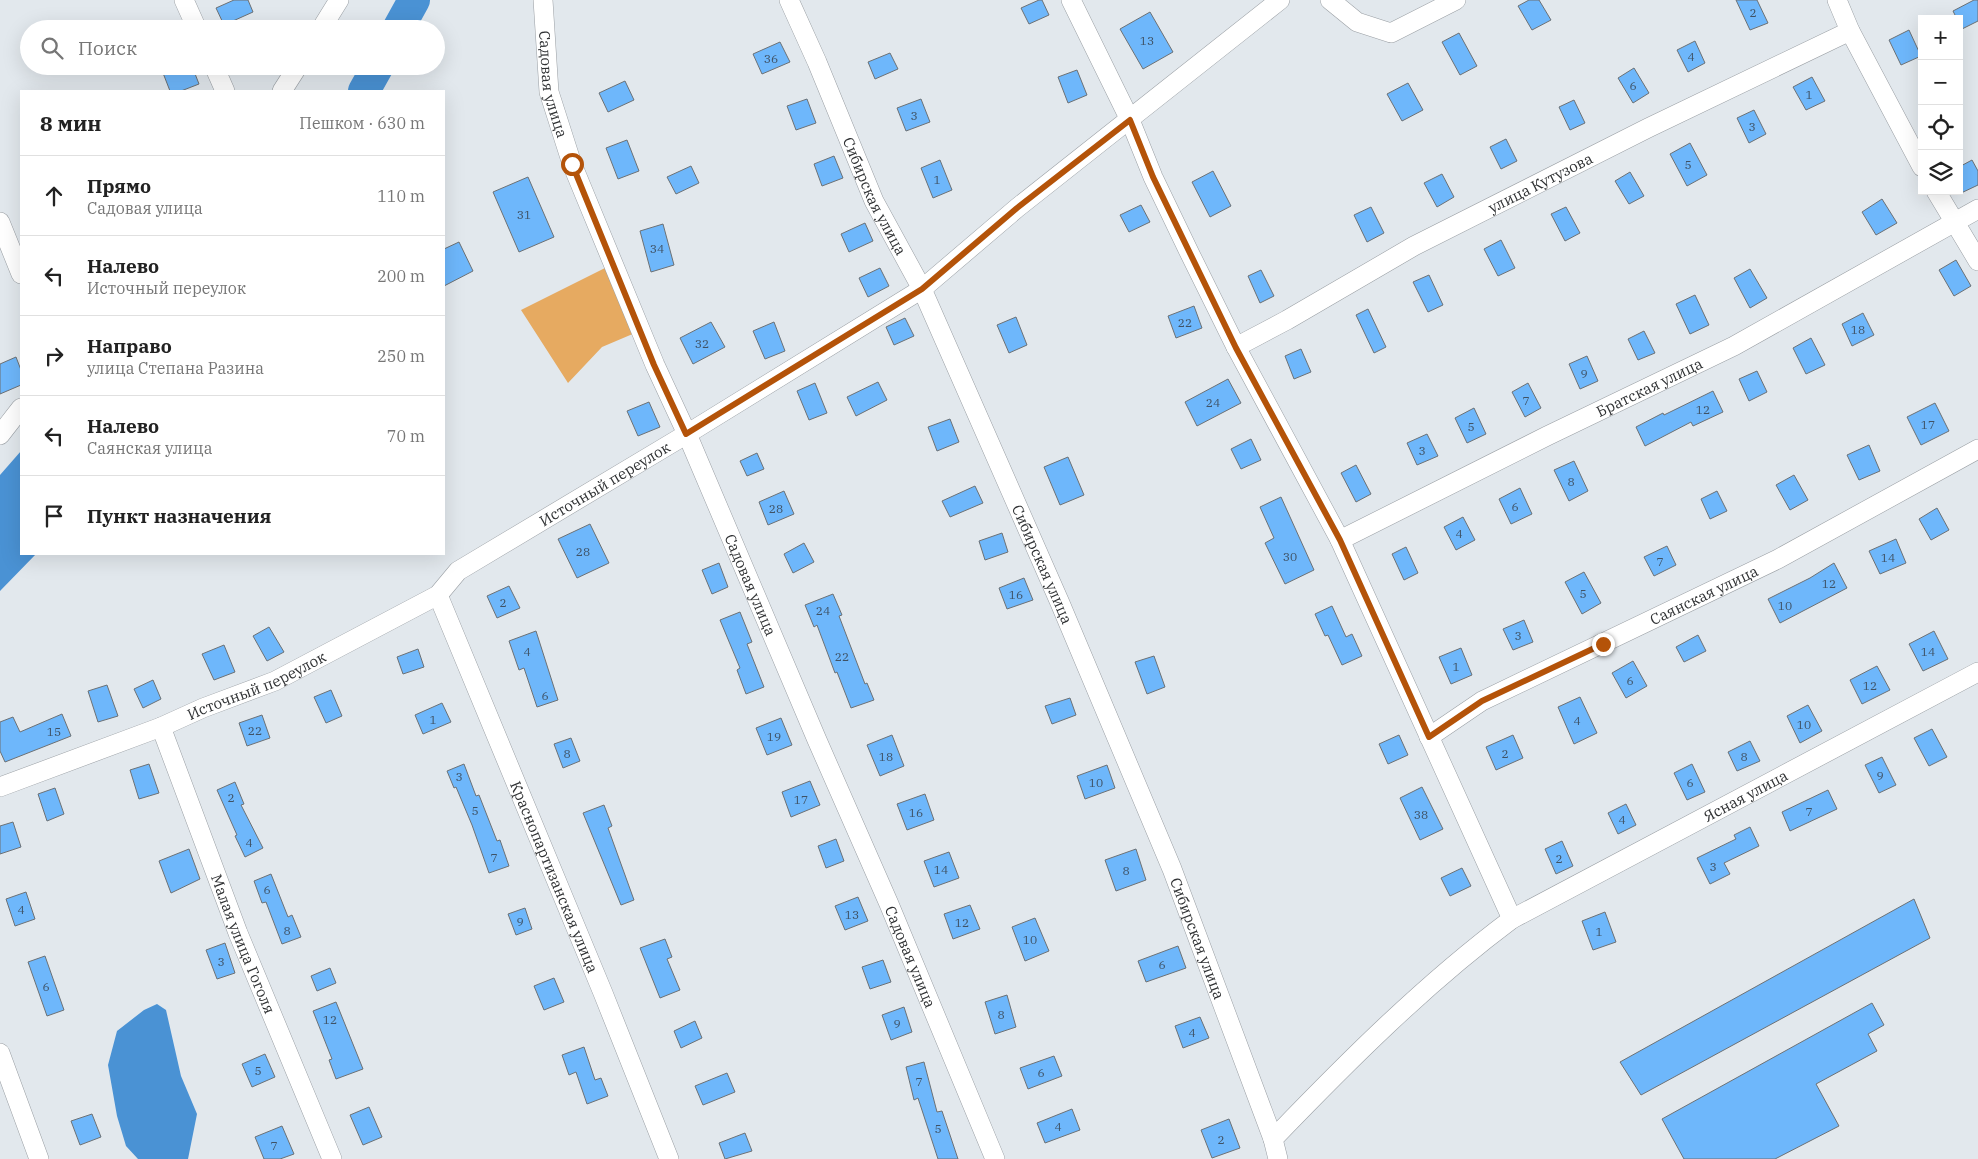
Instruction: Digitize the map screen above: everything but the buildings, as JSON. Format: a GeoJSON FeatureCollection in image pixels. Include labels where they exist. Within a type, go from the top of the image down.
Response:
{"type":"FeatureCollection","features":[{"type":"Feature","properties":{"kind":"street"},"geometry":{"type":"LineString","coordinates":[[184,0],[193,20]]}},
{"type":"Feature","properties":{"kind":"street"},"geometry":{"type":"LineString","coordinates":[[327,20],[339,0]]}},
{"type":"Feature","properties":{"kind":"street","name":"Садовая улица"},"geometry":{"type":"LineString","coordinates":[[543,0],[549,92],[572,164],[654,365],[686,434],[889,904],[995,1159]]}},
{"type":"Feature","properties":{"kind":"street","name":"Сибирская улица"},"geometry":{"type":"LineString","coordinates":[[789,0],[818,62],[874,201],[922,289],[1060,603],[1172,869],[1273,1139],[1278,1159]]}},
{"type":"Feature","properties":{"kind":"street"},"geometry":{"type":"LineString","coordinates":[[1071,0],[1130,120],[1157,185],[1236,348],[1340,540],[1512,919]]}},
{"type":"Feature","properties":{"kind":"street","name":"Источный переулок"},"geometry":{"type":"LineString","coordinates":[[0,786],[161,727],[204,708],[275,681],[438,595],[458,571],[922,289],[1017,208],[1280,0]]}},
{"type":"Feature","properties":{"kind":"street"},"geometry":{"type":"LineString","coordinates":[[1330,0],[1357,22],[1392,33],[1456,0]]}},
{"type":"Feature","properties":{"kind":"street"},"geometry":{"type":"LineString","coordinates":[[1837,0],[1850,30],[1918,159]]}},
{"type":"Feature","properties":{"kind":"street","name":"улица Кутузова"},"geometry":{"type":"LineString","coordinates":[[1236,348],[1414,246],[1648,128],[1850,30]]}},
{"type":"Feature","properties":{"kind":"street"},"geometry":{"type":"LineString","coordinates":[[218,75],[225,90]]}},
{"type":"Feature","properties":{"kind":"street"},"geometry":{"type":"LineString","coordinates":[[283,90],[292,75]]}},
{"type":"Feature","properties":{"kind":"street"},"geometry":{"type":"LineString","coordinates":[[1938,195],[1978,261]]}},
{"type":"Feature","properties":{"kind":"street","name":"Братская улица"},"geometry":{"type":"LineString","coordinates":[[1340,540],[1547,436],[1734,346],[1978,208]]}},
{"type":"Feature","properties":{"kind":"street"},"geometry":{"type":"LineString","coordinates":[[0,222],[20,272]]}},
{"type":"Feature","properties":{"kind":"street"},"geometry":{"type":"LineString","coordinates":[[0,434],[20,409]]}},
{"type":"Feature","properties":{"kind":"street","name":"Саянская улица"},"geometry":{"type":"LineString","coordinates":[[1429,737],[1482,701],[1778,559],[1978,449]]}},
{"type":"Feature","properties":{"kind":"street","name":"Краснопартизанская улица"},"geometry":{"type":"LineString","coordinates":[[438,595],[604,993],[669,1159]]}},
{"type":"Feature","properties":{"kind":"street","name":"Ясная улица"},"geometry":{"type":"LineString","coordinates":[[1273,1139],[1349,1060],[1478,944],[1512,919],[1978,672]]}},
{"type":"Feature","properties":{"kind":"street","name":"Малая улица Гоголя"},"geometry":{"type":"LineString","coordinates":[[161,727],[238,933],[332,1159]]}},
{"type":"Feature","properties":{"kind":"street"},"geometry":{"type":"LineString","coordinates":[[0,1053],[39,1159]]}},
{"type":"Feature","properties":{"kind":"shaded area"},"geometry":{"type":"Polygon","coordinates":[[[607,267],[635,333],[602,347],[568,383],[521,310],[607,267]]]}},
{"type":"Feature","properties":{"kind":"water"},"geometry":{"type":"Polygon","coordinates":[[[20,452],[20,555],[35,555],[0,591],[0,475],[20,452]]]}},
{"type":"Feature","properties":{"kind":"water"},"geometry":{"type":"Polygon","coordinates":[[[157,1004],[166,1010],[181,1076],[197,1114],[188,1159],[138,1159],[126,1146],[117,1116],[108,1065],[117,1031],[144,1010],[157,1004]]]}},
{"type":"Feature","properties":{"kind":"waterway"},"geometry":{"type":"LineString","coordinates":[[403,20],[414,0]]}},
{"type":"Feature","properties":{"kind":"waterway"},"geometry":{"type":"LineString","coordinates":[[365,90],[373,75]]}},
{"type":"Feature","properties":{"kind":"route"},"geometry":{"type":"LineString","coordinates":[[572,164],[654,365],[686,434],[922,289],[1017,208],[1130,120],[1153,177],[1236,348],[1340,540],[1429,737],[1482,701],[1603,644]]}}]}
